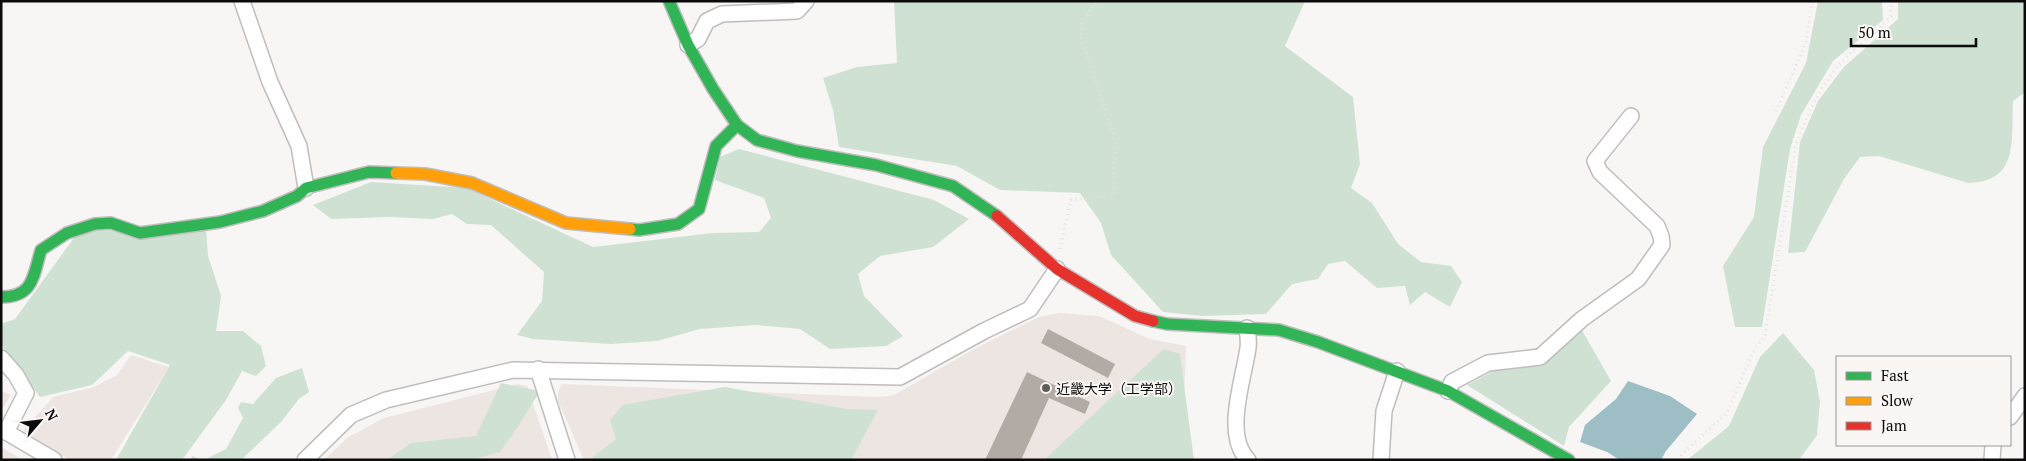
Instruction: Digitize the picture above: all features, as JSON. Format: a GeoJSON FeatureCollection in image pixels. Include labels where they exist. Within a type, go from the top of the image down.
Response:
{"type":"FeatureCollection","features":[{"type":"Feature","properties":{"kind":"street"},"geometry":{"type":"LineString","coordinates":[[242,1],[270,82],[299,146],[306,188]]}},
{"type":"Feature","properties":{"kind":"street"},"geometry":{"type":"LineString","coordinates":[[669,1],[688,45],[713,89],[737,125],[757,140],[797,151],[876,165],[953,186],[993,212],[1057,269],[1136,316],[1167,324],[1279,330],[1448,391],[1569,460]]}},
{"type":"Feature","properties":{"kind":"street"},"geometry":{"type":"LineString","coordinates":[[688,45],[698,39],[707,21],[722,14],[797,11],[806,1]]}},
{"type":"Feature","properties":{"kind":"street"},"geometry":{"type":"LineString","coordinates":[[1448,391],[1452,382],[1488,363],[1540,357],[1582,319],[1638,279],[1649,266],[1662,245],[1657,226],[1600,172],[1595,161],[1631,116]]}},
{"type":"Feature","properties":{"kind":"street"},"geometry":{"type":"LineString","coordinates":[[1,297],[15,296],[30,287],[41,250],[67,233],[103,223],[111,223],[140,233],[220,222],[263,211],[297,196],[306,188],[369,172],[425,174],[472,183],[566,223],[639,230],[678,224],[700,210],[716,146],[737,125]]}},
{"type":"Feature","properties":{"kind":"street"},"geometry":{"type":"LineString","coordinates":[[305,460],[352,415],[370,406],[386,400],[513,370],[900,377],[984,331],[1030,309],[1057,269]]}},
{"type":"Feature","properties":{"kind":"street"},"geometry":{"type":"LineString","coordinates":[[1247,328],[1249,345],[1236,416],[1236,434],[1244,456],[1248,460]]}},
{"type":"Feature","properties":{"kind":"street"},"geometry":{"type":"LineString","coordinates":[[1,358],[16,375],[26,393],[4,430],[54,460]]}},
{"type":"Feature","properties":{"kind":"street"},"geometry":{"type":"LineString","coordinates":[[538,369],[566,460]]}},
{"type":"Feature","properties":{"kind":"street"},"geometry":{"type":"LineString","coordinates":[[1381,460],[1384,411],[1397,372]]}},
{"type":"Feature","properties":{"kind":"street"},"geometry":{"type":"LineString","coordinates":[[2011,416],[2025,396]]}},
{"type":"Feature","properties":{"kind":"street"},"geometry":{"type":"LineString","coordinates":[[1992,460],[1993,446]]}},
{"type":"Feature","properties":{"kind":"path"},"geometry":{"type":"LineString","coordinates":[[1057,269],[1058,255],[1071,200],[1114,196],[1116,143],[1081,38],[1082,23],[1097,1]]}},
{"type":"Feature","properties":{"kind":"path"},"geometry":{"type":"LineString","coordinates":[[1776,111],[1806,43],[1812,1]]}},
{"type":"Feature","properties":{"kind":"path"},"geometry":{"type":"LineString","coordinates":[[1678,460],[1682,454],[1727,413],[1751,356],[1765,335],[1796,144],[1804,121],[1819,92],[1840,64],[1891,16],[1891,1]]}},
{"type":"Feature","properties":{"kind":"shaded area","name":"近畿大学（工学部）"},"geometry":{"type":"Polygon","coordinates":[[[1060,313],[1099,316],[1150,339],[1186,346],[1182,460],[584,460],[558,401],[558,392],[562,384],[879,397],[894,395],[976,348],[1039,317],[1060,313]]]}},
{"type":"Feature","properties":{"kind":"shaded area"},"geometry":{"type":"Polygon","coordinates":[[[131,355],[169,367],[111,460],[70,460],[23,431],[53,397],[94,387],[117,375],[131,355]]]}},
{"type":"Feature","properties":{"kind":"shaded area"},"geometry":{"type":"Polygon","coordinates":[[[518,384],[527,386],[552,460],[324,460],[347,438],[384,418],[518,384]]]}},
{"type":"Feature","properties":{"kind":"shaded area"},"geometry":{"type":"Polygon","coordinates":[[[1,391],[11,395],[1,411],[1,391]]]}},
{"type":"Feature","properties":{"kind":"shaded area"},"geometry":{"type":"Polygon","coordinates":[[[1,447],[23,460],[1,460],[1,447]]]}},
{"type":"Feature","properties":{"kind":"green space"},"geometry":{"type":"Polygon","coordinates":[[[894,1],[1305,1],[1285,46],[1353,97],[1360,164],[1351,188],[1372,203],[1398,244],[1421,262],[1451,266],[1462,282],[1450,307],[1425,292],[1410,305],[1405,286],[1377,288],[1345,261],[1328,264],[1318,279],[1292,284],[1266,314],[1202,316],[1163,312],[1111,255],[1101,223],[1080,193],[1000,190],[957,166],[839,147],[833,110],[823,78],[857,67],[897,63],[894,1]]]}},
{"type":"Feature","properties":{"kind":"green space"},"geometry":{"type":"Polygon","coordinates":[[[1818,1],[1882,1],[1883,20],[1833,61],[1801,115],[1790,149],[1762,327],[1735,327],[1723,266],[1754,217],[1763,147],[1806,63],[1818,1]]]}},
{"type":"Feature","properties":{"kind":"green space"},"geometry":{"type":"Polygon","coordinates":[[[1898,1],[2025,1],[2025,92],[2013,101],[2012,143],[2005,167],[1997,175],[1985,181],[1968,183],[1879,156],[1860,157],[1844,179],[1805,252],[1788,253],[1800,142],[1818,101],[1844,67],[1898,19],[1898,1]]]}},
{"type":"Feature","properties":{"kind":"green space"},"geometry":{"type":"Polygon","coordinates":[[[739,149],[934,200],[969,219],[933,247],[880,256],[858,274],[864,296],[903,336],[886,346],[830,349],[800,329],[756,325],[700,329],[657,341],[611,344],[533,339],[517,335],[542,301],[544,272],[491,225],[467,224],[452,214],[433,219],[390,217],[331,219],[313,205],[371,182],[467,188],[593,247],[713,233],[759,232],[771,218],[764,198],[715,180],[720,157],[739,149]]]}},
{"type":"Feature","properties":{"kind":"green space"},"geometry":{"type":"Polygon","coordinates":[[[206,228],[208,256],[221,296],[216,331],[243,331],[261,346],[266,366],[256,376],[242,371],[226,400],[182,460],[116,460],[170,365],[128,351],[92,385],[40,397],[1,344],[1,324],[15,319],[79,231],[206,228]]]}},
{"type":"Feature","properties":{"kind":"green space"},"geometry":{"type":"Polygon","coordinates":[[[1579,325],[1611,381],[1569,427],[1564,446],[1467,385],[1579,325]]]}},
{"type":"Feature","properties":{"kind":"green space"},"geometry":{"type":"Polygon","coordinates":[[[1783,333],[1814,370],[1820,402],[1817,435],[1799,460],[1687,460],[1729,426],[1760,357],[1783,333]]]}},
{"type":"Feature","properties":{"kind":"green space"},"geometry":{"type":"Polygon","coordinates":[[[1164,349],[1180,354],[1194,460],[1044,460],[1164,349]]]}},
{"type":"Feature","properties":{"kind":"green space"},"geometry":{"type":"Polygon","coordinates":[[[302,368],[309,392],[299,399],[281,422],[241,460],[204,460],[226,449],[243,418],[238,408],[241,402],[253,404],[276,378],[302,368]]]}},
{"type":"Feature","properties":{"kind":"green space"},"geometry":{"type":"Polygon","coordinates":[[[501,383],[540,391],[500,452],[471,460],[387,460],[411,443],[476,436],[501,383]]]}},
{"type":"Feature","properties":{"kind":"green space"},"geometry":{"type":"Polygon","coordinates":[[[725,387],[847,409],[878,410],[851,460],[593,460],[592,458],[616,439],[610,420],[623,405],[725,387]]]}},
{"type":"Feature","properties":{"kind":"green space"},"geometry":{"type":"Polygon","coordinates":[[[192,456],[204,460],[191,460],[192,456]]]}},
{"type":"Feature","properties":{"kind":"water"},"geometry":{"type":"Polygon","coordinates":[[[1628,381],[1670,396],[1697,414],[1666,451],[1661,460],[1620,460],[1607,452],[1580,442],[1585,425],[1616,399],[1628,381]]]}},
{"type":"Feature","properties":{"kind":"building"},"geometry":{"type":"Polygon","coordinates":[[[1048,329],[1115,364],[1108,378],[1041,343],[1048,329]]]}},
{"type":"Feature","properties":{"kind":"building"},"geometry":{"type":"Polygon","coordinates":[[[1027,372],[1090,402],[1085,414],[1049,398],[1021,460],[985,460],[1027,372]]]}},
{"type":"Feature","properties":{"kind":"traffic: fast"},"geometry":{"type":"LineString","coordinates":[[669,1],[688,45],[713,89],[737,125],[757,140],[797,151],[876,165],[953,186],[997,216]]}},
{"type":"Feature","properties":{"kind":"traffic: fast"},"geometry":{"type":"LineString","coordinates":[[630,229],[639,230],[678,224],[699,209],[716,146],[737,125]]}},
{"type":"Feature","properties":{"kind":"traffic: fast"},"geometry":{"type":"LineString","coordinates":[[1,297],[12,296],[26,289],[34,276],[41,250],[67,233],[95,224],[111,223],[140,233],[220,222],[263,211],[297,196],[306,188],[369,172],[396,173]]}},
{"type":"Feature","properties":{"kind":"traffic: fast"},"geometry":{"type":"LineString","coordinates":[[1153,321],[1167,324],[1279,330],[1318,342],[1448,391],[1569,460]]}},
{"type":"Feature","properties":{"kind":"traffic: slow"},"geometry":{"type":"LineString","coordinates":[[396,173],[425,174],[472,183],[566,223],[630,229]]}},
{"type":"Feature","properties":{"kind":"traffic: jam"},"geometry":{"type":"LineString","coordinates":[[997,216],[1057,269],[1135,316],[1153,321]]}},
{"type":"Feature","properties":{"kind":"place","name":"近畿大学（工学部）"},"geometry":{"type":"Point","coordinates":[1046,388]}}]}
